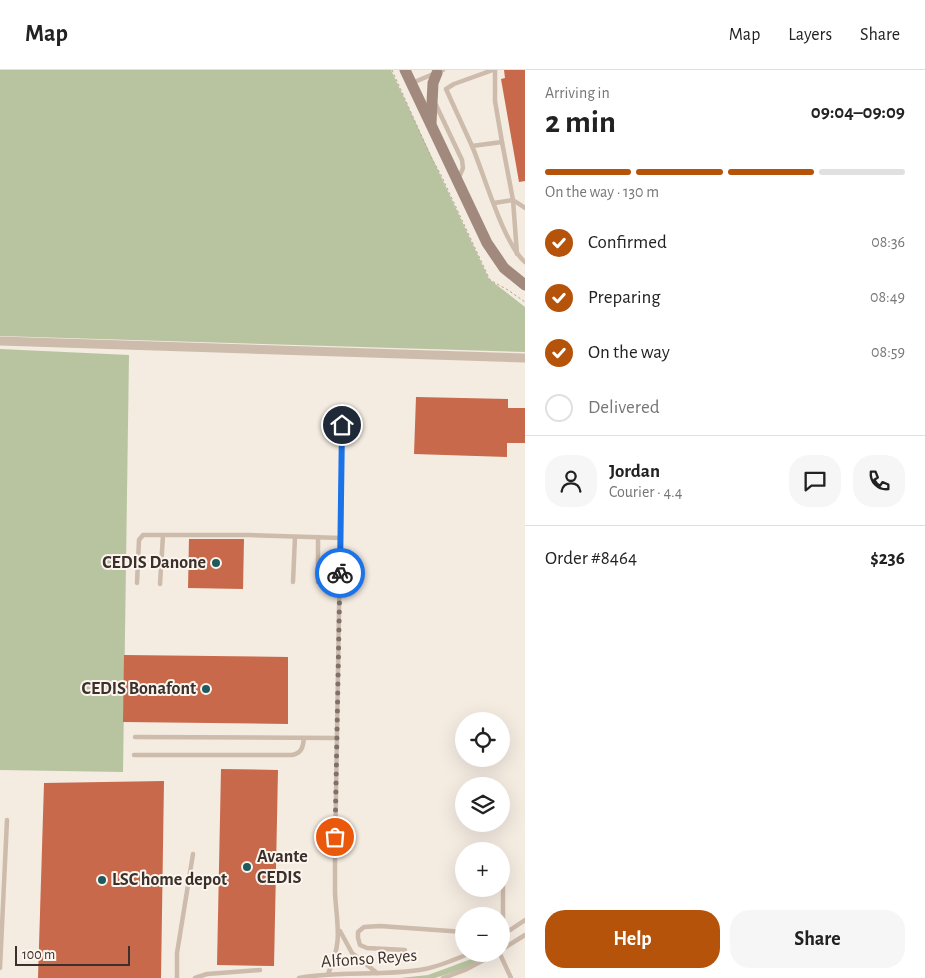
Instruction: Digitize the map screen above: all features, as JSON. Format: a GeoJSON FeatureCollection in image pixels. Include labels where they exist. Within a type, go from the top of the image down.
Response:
{"type":"FeatureCollection","features":[{"type":"Feature","properties":{"kind":"street"},"geometry":{"type":"LineString","coordinates":[[431,128],[433,83],[440,71]]}},
{"type":"Feature","properties":{"kind":"street"},"geometry":{"type":"LineString","coordinates":[[409,74],[431,128],[492,252],[504,268],[525,285]]}},
{"type":"Feature","properties":{"kind":"street"},"geometry":{"type":"LineString","coordinates":[[0,341],[525,358]]}},
{"type":"Feature","properties":{"kind":"lane"},"geometry":{"type":"LineString","coordinates":[[518,255],[513,200],[495,101],[494,70],[454,84],[446,89],[472,146],[494,203],[518,255],[525,262]]}},
{"type":"Feature","properties":{"kind":"lane"},"geometry":{"type":"LineString","coordinates":[[409,74],[440,71]]}},
{"type":"Feature","properties":{"kind":"lane"},"geometry":{"type":"LineString","coordinates":[[432,94],[462,160],[463,168],[457,181]]}},
{"type":"Feature","properties":{"kind":"lane"},"geometry":{"type":"LineString","coordinates":[[472,146],[502,142]]}},
{"type":"Feature","properties":{"kind":"lane"},"geometry":{"type":"LineString","coordinates":[[494,203],[513,200],[525,208]]}},
{"type":"Feature","properties":{"kind":"lane"},"geometry":{"type":"LineString","coordinates":[[328,974],[337,951],[339,930],[335,892],[335,866],[342,425]]}},
{"type":"Feature","properties":{"kind":"lane"},"geometry":{"type":"LineString","coordinates":[[137,584],[140,537],[148,534],[341,538]]}},
{"type":"Feature","properties":{"kind":"lane"},"geometry":{"type":"LineString","coordinates":[[160,584],[163,535]]}},
{"type":"Feature","properties":{"kind":"lane"},"geometry":{"type":"LineString","coordinates":[[293,582],[295,537]]}},
{"type":"Feature","properties":{"kind":"lane"},"geometry":{"type":"LineString","coordinates":[[318,537],[318,582]]}},
{"type":"Feature","properties":{"kind":"lane"},"geometry":{"type":"LineString","coordinates":[[135,737],[336,738]]}},
{"type":"Feature","properties":{"kind":"lane"},"geometry":{"type":"LineString","coordinates":[[134,754],[292,756],[298,754],[302,749],[304,738]]}},
{"type":"Feature","properties":{"kind":"lane"},"geometry":{"type":"LineString","coordinates":[[0,968],[7,820]]}},
{"type":"Feature","properties":{"kind":"lane"},"geometry":{"type":"LineString","coordinates":[[177,978],[177,952],[193,854]]}},
{"type":"Feature","properties":{"kind":"lane"},"geometry":{"type":"LineString","coordinates":[[510,930],[525,920]]}},
{"type":"Feature","properties":{"kind":"lane"},"geometry":{"type":"LineString","coordinates":[[405,950],[367,948],[360,945],[358,932],[364,927],[380,926],[455,931]]}},
{"type":"Feature","properties":{"kind":"lane"},"geometry":{"type":"LineString","coordinates":[[339,930],[352,953],[377,974]]}},
{"type":"Feature","properties":{"kind":"lane"},"geometry":{"type":"LineString","coordinates":[[510,944],[525,935]]}},
{"type":"Feature","properties":{"kind":"lane","name":"Alfonso Reyes"},"geometry":{"type":"LineString","coordinates":[[299,978],[328,974],[377,974],[425,969],[455,959]]}},
{"type":"Feature","properties":{"kind":"lane"},"geometry":{"type":"LineString","coordinates":[[443,978],[480,962]]}},
{"type":"Feature","properties":{"kind":"lane"},"geometry":{"type":"LineString","coordinates":[[504,962],[511,978]]}},
{"type":"Feature","properties":{"kind":"lane"},"geometry":{"type":"LineString","coordinates":[[195,978],[199,975],[207,974],[260,970]]}},
{"type":"Feature","properties":{"kind":"path"},"geometry":{"type":"LineString","coordinates":[[392,70],[490,280],[525,302]]}},
{"type":"Feature","properties":{"kind":"green space"},"geometry":{"type":"Polygon","coordinates":[[[0,70],[391,70],[489,279],[525,307],[525,352],[0,336],[0,70]]]}},
{"type":"Feature","properties":{"kind":"green space"},"geometry":{"type":"Polygon","coordinates":[[[0,349],[129,355],[123,772],[0,770],[0,349]]]}},
{"type":"Feature","properties":{"kind":"green space"},"geometry":{"type":"Polygon","coordinates":[[[463,962],[479,962],[435,978],[400,978],[428,975],[463,962]]]}},
{"type":"Feature","properties":{"kind":"building"},"geometry":{"type":"Polygon","coordinates":[[[504,70],[525,70],[525,181],[519,182],[501,79],[505,78],[504,70]]]}},
{"type":"Feature","properties":{"kind":"building"},"geometry":{"type":"Polygon","coordinates":[[[416,397],[508,399],[508,408],[525,408],[525,443],[507,443],[507,457],[414,454],[416,397]]]}},
{"type":"Feature","properties":{"kind":"building","name":"CEDIS Danone"},"geometry":{"type":"Polygon","coordinates":[[[189,539],[244,539],[243,589],[188,588],[189,539]]]}},
{"type":"Feature","properties":{"kind":"building","name":"CEDIS Bonafont"},"geometry":{"type":"Polygon","coordinates":[[[124,655],[288,657],[288,724],[123,722],[124,655]]]}},
{"type":"Feature","properties":{"kind":"building","name":"Avante CEDIS"},"geometry":{"type":"Polygon","coordinates":[[[221,769],[278,770],[274,966],[217,965],[221,769]]]}},
{"type":"Feature","properties":{"kind":"building","name":"LSC home depot"},"geometry":{"type":"Polygon","coordinates":[[[164,781],[161,978],[38,978],[44,783],[164,781]]]}},
{"type":"Feature","properties":{"kind":"way so far"},"geometry":{"type":"LineString","coordinates":[[335,837],[340,573]]}},
{"type":"Feature","properties":{"kind":"place","name":"CEDIS Danone"},"geometry":{"type":"Point","coordinates":[216,563]}},
{"type":"Feature","properties":{"kind":"place","name":"CEDIS Bonafont"},"geometry":{"type":"Point","coordinates":[206,689]}},
{"type":"Feature","properties":{"kind":"place","name":"Avante CEDIS"},"geometry":{"type":"Point","coordinates":[247,867]}},
{"type":"Feature","properties":{"kind":"place","name":"LSC home depot"},"geometry":{"type":"Point","coordinates":[102,880]}},
{"type":"Feature","properties":{"kind":"route"},"geometry":{"type":"LineString","coordinates":[[340,573],[342,425]]}}]}
